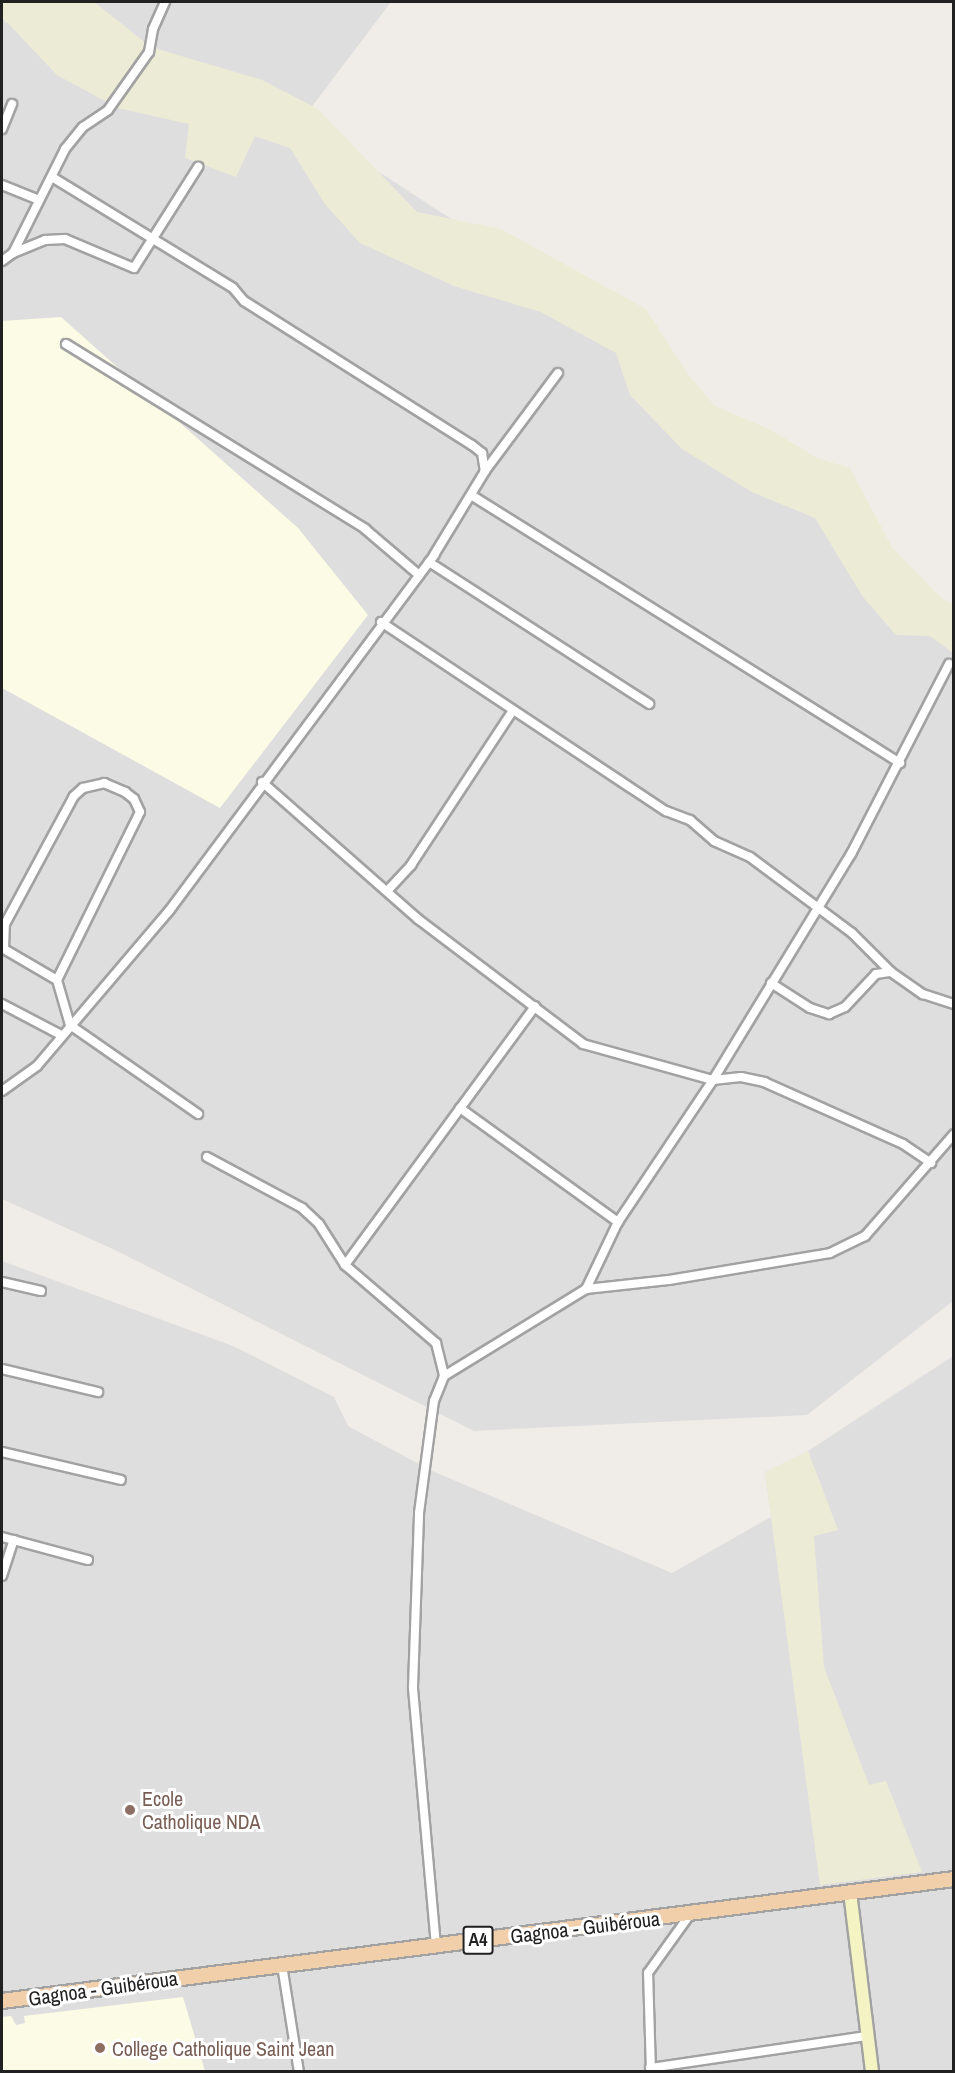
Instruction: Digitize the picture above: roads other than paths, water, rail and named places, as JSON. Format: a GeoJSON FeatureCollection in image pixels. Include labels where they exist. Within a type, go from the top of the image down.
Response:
{"type":"FeatureCollection","features":[{"type":"Feature","properties":{"kind":"main road","name":"Gagnoa - Guibéroua"},"geometry":{"type":"LineString","coordinates":[[2,2001],[954,1879]]}},
{"type":"Feature","properties":{"kind":"street"},"geometry":{"type":"LineString","coordinates":[[13,253],[65,149],[83,127],[108,110],[149,52],[153,29],[165,2]]}},
{"type":"Feature","properties":{"kind":"street"},"geometry":{"type":"LineString","coordinates":[[2,129],[12,104]]}},
{"type":"Feature","properties":{"kind":"street"},"geometry":{"type":"LineString","coordinates":[[2,261],[13,253],[45,240],[65,239],[134,268],[198,166]]}},
{"type":"Feature","properties":{"kind":"street"},"geometry":{"type":"LineString","coordinates":[[52,177],[233,288],[244,301],[360,371],[403,404],[472,445],[482,453],[485,471]]}},
{"type":"Feature","properties":{"kind":"street"},"geometry":{"type":"LineString","coordinates":[[2,184],[39,200]]}},
{"type":"Feature","properties":{"kind":"street"},"geometry":{"type":"LineString","coordinates":[[66,344],[365,529],[419,575]]}},
{"type":"Feature","properties":{"kind":"street"},"geometry":{"type":"LineString","coordinates":[[2,1091],[37,1066],[61,1035],[169,911],[381,622],[429,562],[485,471],[558,373]]}},
{"type":"Feature","properties":{"kind":"street"},"geometry":{"type":"LineString","coordinates":[[471,495],[900,763]]}},
{"type":"Feature","properties":{"kind":"street"},"geometry":{"type":"LineString","coordinates":[[429,562],[649,704]]}},
{"type":"Feature","properties":{"kind":"street"},"geometry":{"type":"LineString","coordinates":[[381,622],[512,712],[666,811],[690,820],[714,841],[750,857],[817,906],[879,956],[891,972],[923,994],[954,1004]]}},
{"type":"Feature","properties":{"kind":"street"},"geometry":{"type":"LineString","coordinates":[[586,1289],[618,1222],[713,1080],[817,906],[851,854],[900,763],[949,664]]}},
{"type":"Feature","properties":{"kind":"street"},"geometry":{"type":"LineString","coordinates":[[389,890],[411,865],[512,712]]}},
{"type":"Feature","properties":{"kind":"street"},"geometry":{"type":"LineString","coordinates":[[262,782],[389,890],[418,919],[583,1044],[713,1080],[741,1077],[764,1082],[903,1144],[931,1164]]}},
{"type":"Feature","properties":{"kind":"street"},"geometry":{"type":"LineString","coordinates":[[57,980],[4,949],[5,924],[74,796],[83,788],[104,783],[134,799],[138,820],[57,980],[70,1025],[198,1114]]}},
{"type":"Feature","properties":{"kind":"street"},"geometry":{"type":"LineString","coordinates":[[771,983],[810,1008],[829,1014],[845,1008],[876,974],[891,972]]}},
{"type":"Feature","properties":{"kind":"street"},"geometry":{"type":"LineString","coordinates":[[2,1004],[61,1035]]}},
{"type":"Feature","properties":{"kind":"street"},"geometry":{"type":"LineString","coordinates":[[345,1265],[535,1006]]}},
{"type":"Feature","properties":{"kind":"street"},"geometry":{"type":"LineString","coordinates":[[460,1108],[618,1222]]}},
{"type":"Feature","properties":{"kind":"street"},"geometry":{"type":"LineString","coordinates":[[436,1946],[413,1688],[419,1513],[434,1401],[444,1376],[586,1289],[669,1280],[830,1253],[865,1236],[931,1164],[954,1134]]}},
{"type":"Feature","properties":{"kind":"street"},"geometry":{"type":"LineString","coordinates":[[207,1157],[302,1208],[320,1224],[345,1265],[398,1313],[431,1337],[444,1376]]}},
{"type":"Feature","properties":{"kind":"street"},"geometry":{"type":"LineString","coordinates":[[2,1282],[41,1291]]}},
{"type":"Feature","properties":{"kind":"street"},"geometry":{"type":"LineString","coordinates":[[2,1370],[98,1392]]}},
{"type":"Feature","properties":{"kind":"street"},"geometry":{"type":"LineString","coordinates":[[2,1452],[121,1480]]}},
{"type":"Feature","properties":{"kind":"street"},"geometry":{"type":"LineString","coordinates":[[2,1537],[88,1560]]}},
{"type":"Feature","properties":{"kind":"street"},"geometry":{"type":"LineString","coordinates":[[2,1576],[14,1540]]}},
{"type":"Feature","properties":{"kind":"street"},"geometry":{"type":"LineString","coordinates":[[850,1892],[872,2072]]}},
{"type":"Feature","properties":{"kind":"street"},"geometry":{"type":"LineString","coordinates":[[691,1913],[648,1973],[651,2070],[868,2036]]}},
{"type":"Feature","properties":{"kind":"street"},"geometry":{"type":"LineString","coordinates":[[282,1965],[299,2072]]}},
{"type":"Feature","properties":{"kind":"place","name":"Ecole Catholique NDA"},"geometry":{"type":"Point","coordinates":[130,1810]}},
{"type":"Feature","properties":{"kind":"place","name":"College Catholique Saint Jean"},"geometry":{"type":"Point","coordinates":[100,2048]}}]}
